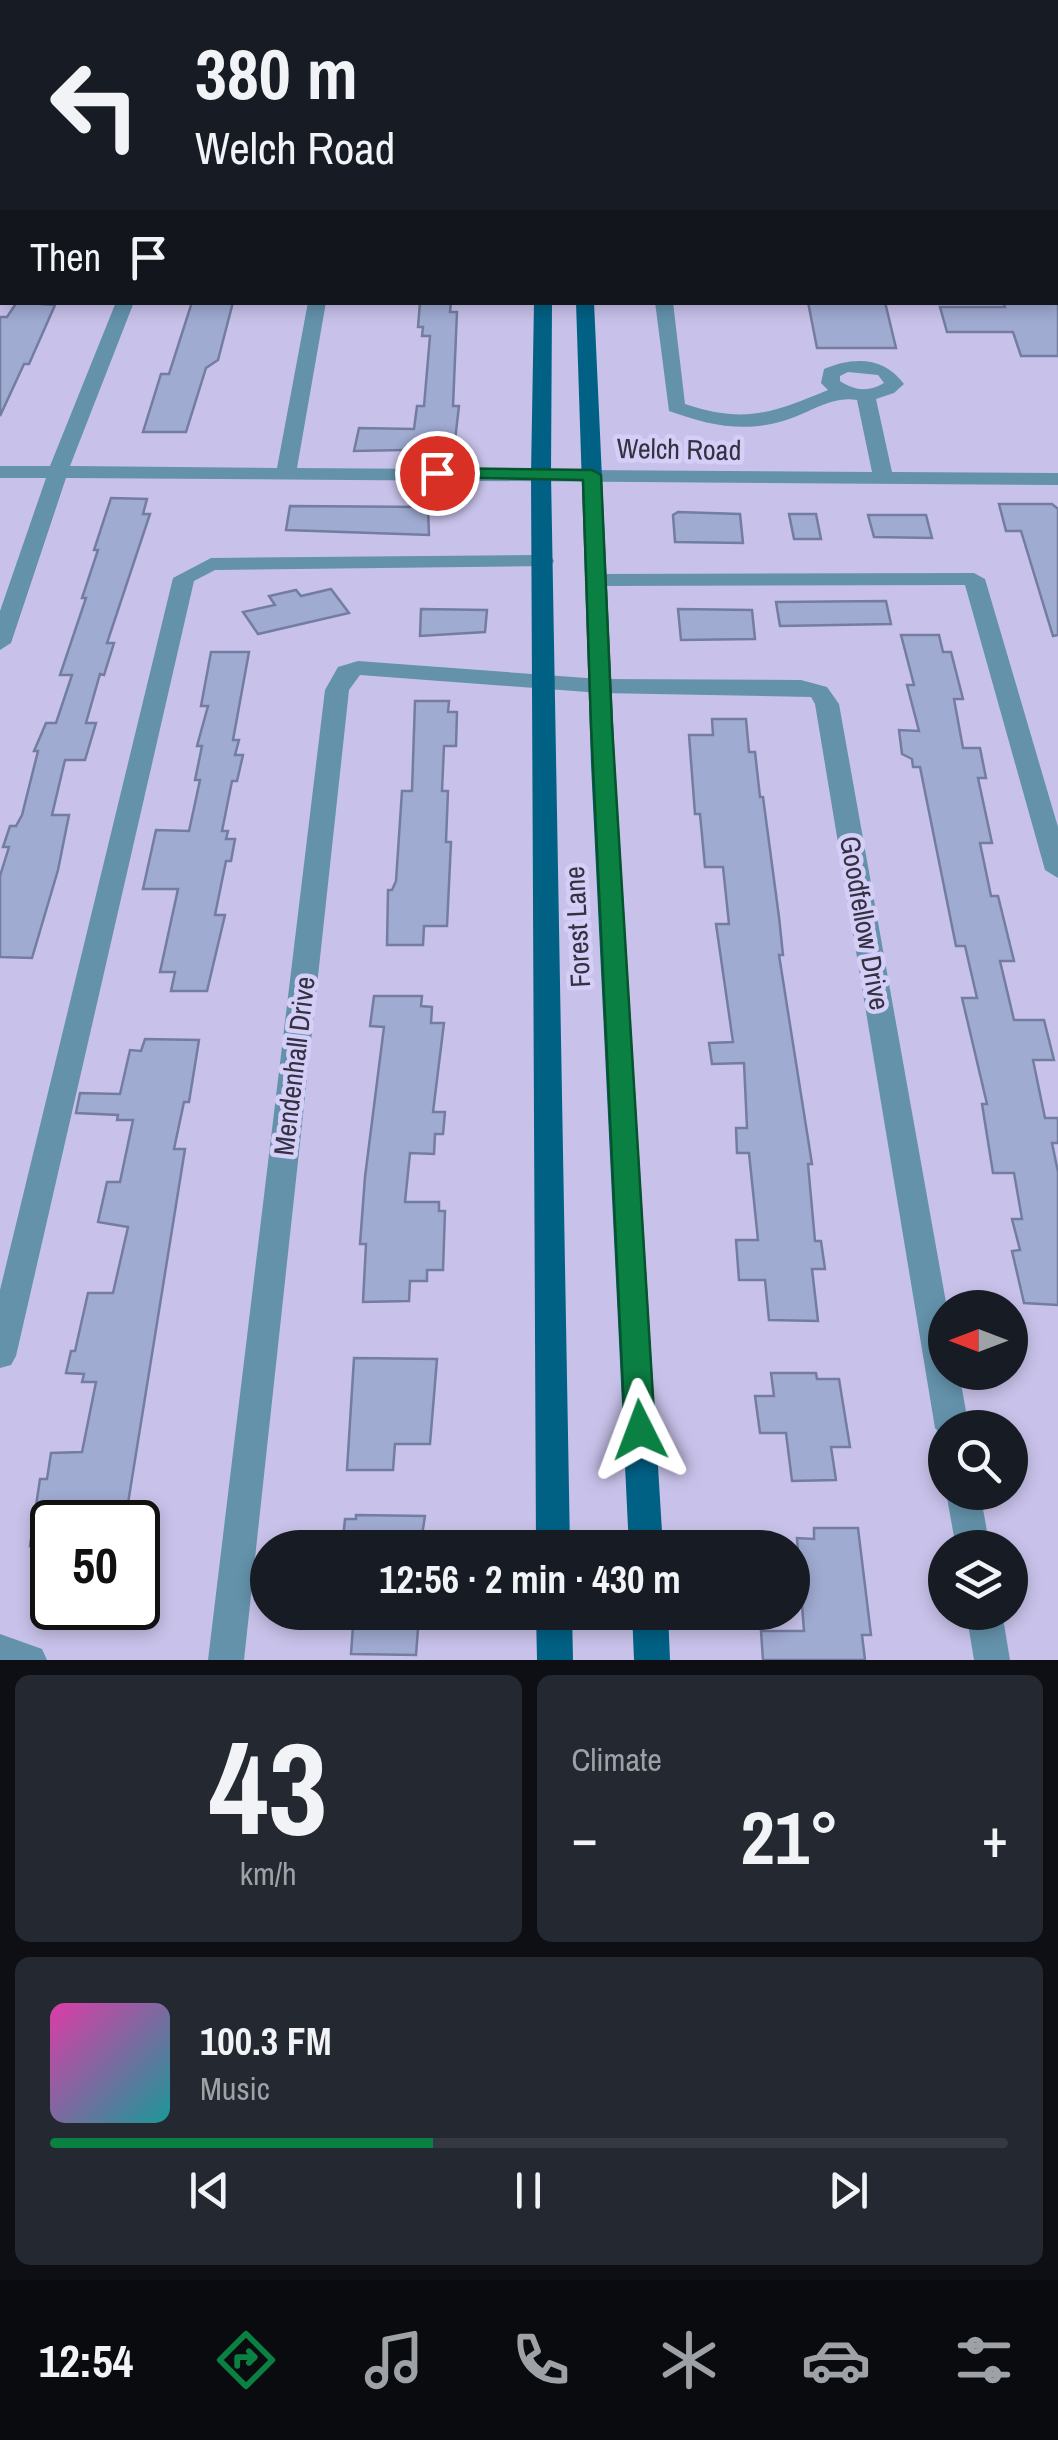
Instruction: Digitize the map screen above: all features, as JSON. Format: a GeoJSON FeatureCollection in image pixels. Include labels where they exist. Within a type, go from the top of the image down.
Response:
{"type":"FeatureCollection","features":[{"type":"Feature","properties":{"kind":"main road","name":"Forest Lane"},"geometry":{"type":"LineString","coordinates":[[543,305],[541,474],[553,1530]]}},
{"type":"Feature","properties":{"kind":"main road","name":"Forest Lane"},"geometry":{"type":"LineString","coordinates":[[585,305],[600,686],[645,1530]]}},
{"type":"Feature","properties":{"kind":"main road"},"geometry":{"type":"LineString","coordinates":[[554,1630],[555,1660]]}},
{"type":"Feature","properties":{"kind":"main road"},"geometry":{"type":"LineString","coordinates":[[651,1630],[652,1660]]}},
{"type":"Feature","properties":{"kind":"street"},"geometry":{"type":"LineString","coordinates":[[0,643],[58,472],[124,305]]}},
{"type":"Feature","properties":{"kind":"street"},"geometry":{"type":"LineString","coordinates":[[286,473],[316,305]]}},
{"type":"Feature","properties":{"kind":"street"},"geometry":{"type":"LineString","coordinates":[[664,305],[676,407],[718,424],[760,424],[842,391],[865,395],[884,392],[891,389],[895,380],[876,368],[845,367],[828,378],[842,391]]}},
{"type":"Feature","properties":{"kind":"street"},"geometry":{"type":"LineString","coordinates":[[865,395],[884,479]]}},
{"type":"Feature","properties":{"kind":"street","name":"Welch Road"},"geometry":{"type":"LineString","coordinates":[[0,472],[1058,479]]}},
{"type":"Feature","properties":{"kind":"street"},"geometry":{"type":"LineString","coordinates":[[0,1356],[184,578],[211,564],[543,561]]}},
{"type":"Feature","properties":{"kind":"street"},"geometry":{"type":"LineString","coordinates":[[595,580],[974,579],[1058,870]]}},
{"type":"Feature","properties":{"kind":"street","name":"Mendenhall Drive"},"geometry":{"type":"LineString","coordinates":[[226,1660],[340,679],[358,668],[376,668],[544,680]]}},
{"type":"Feature","properties":{"kind":"street","name":"Goodfellow Drive"},"geometry":{"type":"LineString","coordinates":[[544,680],[600,686],[801,687],[819,692],[827,704],[949,1410]]}},
{"type":"Feature","properties":{"kind":"street"},"geometry":{"type":"LineString","coordinates":[[987,1630],[992,1660]]}},
{"type":"Feature","properties":{"kind":"street"},"geometry":{"type":"LineString","coordinates":[[0,1648],[29,1660]]}},
{"type":"Feature","properties":{"kind":"building"},"geometry":{"type":"Polygon","coordinates":[[[15,305],[55,305],[0,416],[0,317],[7,317],[15,305]]]}},
{"type":"Feature","properties":{"kind":"building"},"geometry":{"type":"Polygon","coordinates":[[[191,305],[232,305],[218,360],[206,368],[186,432],[143,432],[161,374],[169,374],[191,305]]]}},
{"type":"Feature","properties":{"kind":"building"},"geometry":{"type":"Polygon","coordinates":[[[420,305],[451,305],[450,312],[457,312],[453,406],[459,406],[454,449],[354,451],[359,428],[414,429],[417,406],[424,406],[430,336],[422,336],[423,327],[418,327],[420,305]]]}},
{"type":"Feature","properties":{"kind":"building"},"geometry":{"type":"Polygon","coordinates":[[[809,305],[886,305],[896,348],[817,348],[809,305]]]}},
{"type":"Feature","properties":{"kind":"building"},"geometry":{"type":"Polygon","coordinates":[[[1058,305],[1058,356],[1021,356],[1013,332],[947,332],[940,307],[1058,305]]]}},
{"type":"Feature","properties":{"kind":"building"},"geometry":{"type":"Polygon","coordinates":[[[111,498],[147,499],[143,514],[150,514],[107,643],[114,643],[86,723],[96,723],[85,760],[65,760],[52,815],[69,815],[58,870],[32,958],[0,957],[0,876],[9,847],[3,847],[10,826],[16,826],[22,815],[38,751],[34,751],[46,723],[56,723],[72,675],[60,675],[86,598],[82,598],[111,498]]]}},
{"type":"Feature","properties":{"kind":"building"},"geometry":{"type":"Polygon","coordinates":[[[999,504],[1052,504],[1058,509],[1058,635],[1053,636],[1021,531],[1006,531],[999,504]]]}},
{"type":"Feature","properties":{"kind":"building"},"geometry":{"type":"Polygon","coordinates":[[[290,506],[428,507],[429,535],[286,530],[290,506]]]}},
{"type":"Feature","properties":{"kind":"building"},"geometry":{"type":"Polygon","coordinates":[[[740,514],[743,543],[675,542],[673,515],[740,514]]]}},
{"type":"Feature","properties":{"kind":"building"},"geometry":{"type":"Polygon","coordinates":[[[789,514],[816,514],[821,539],[794,539],[789,514]]]}},
{"type":"Feature","properties":{"kind":"building"},"geometry":{"type":"Polygon","coordinates":[[[868,515],[926,515],[932,538],[874,537],[868,515]]]}},
{"type":"Feature","properties":{"kind":"building"},"geometry":{"type":"Polygon","coordinates":[[[331,589],[349,613],[258,634],[243,612],[275,605],[269,596],[296,590],[301,596],[331,589]]]}},
{"type":"Feature","properties":{"kind":"building"},"geometry":{"type":"Polygon","coordinates":[[[886,601],[891,624],[780,626],[776,602],[886,601]]]}},
{"type":"Feature","properties":{"kind":"building"},"geometry":{"type":"Polygon","coordinates":[[[421,609],[487,610],[485,632],[420,636],[421,609]]]}},
{"type":"Feature","properties":{"kind":"building"},"geometry":{"type":"Polygon","coordinates":[[[678,609],[752,610],[755,639],[681,640],[678,609]]]}},
{"type":"Feature","properties":{"kind":"building"},"geometry":{"type":"Polygon","coordinates":[[[901,635],[939,635],[943,652],[951,652],[963,699],[954,699],[963,748],[980,748],[986,778],[978,778],[992,843],[980,843],[991,896],[998,896],[1014,961],[1000,961],[1014,1020],[1044,1020],[1054,1060],[1033,1060],[1045,1118],[1058,1118],[1058,1143],[1052,1143],[1058,1172],[1058,1305],[1028,1303],[1028,1290],[1021,1290],[1012,1251],[1020,1250],[1012,1219],[1022,1219],[1014,1173],[993,1173],[982,1104],[987,1104],[962,998],[977,998],[965,946],[956,946],[920,767],[913,767],[912,759],[902,754],[899,730],[919,731],[907,685],[914,685],[901,635]]]}},
{"type":"Feature","properties":{"kind":"building"},"geometry":{"type":"Polygon","coordinates":[[[211,652],[249,652],[233,740],[239,740],[235,755],[243,755],[237,781],[232,781],[222,831],[228,831],[226,839],[235,839],[231,861],[226,861],[215,915],[225,915],[207,991],[171,991],[175,972],[160,972],[178,889],[143,889],[156,830],[189,831],[200,780],[195,780],[202,746],[197,746],[208,706],[201,706],[211,652]]]}},
{"type":"Feature","properties":{"kind":"building"},"geometry":{"type":"Polygon","coordinates":[[[415,701],[449,701],[448,712],[457,712],[456,746],[444,746],[442,791],[448,791],[446,842],[451,842],[447,926],[424,926],[423,945],[387,945],[388,890],[396,881],[402,791],[412,791],[415,701]]]}},
{"type":"Feature","properties":{"kind":"building"},"geometry":{"type":"Polygon","coordinates":[[[712,719],[746,719],[749,752],[755,752],[763,797],[783,955],[779,955],[812,1164],[808,1164],[815,1241],[821,1241],[825,1269],[812,1269],[818,1321],[769,1320],[765,1280],[739,1280],[736,1240],[758,1240],[749,1153],[737,1153],[736,1128],[747,1128],[744,1063],[712,1064],[709,1043],[733,1042],[716,924],[729,924],[723,867],[705,867],[700,814],[695,814],[689,735],[713,735],[712,719]]]}},
{"type":"Feature","properties":{"kind":"building"},"geometry":{"type":"Polygon","coordinates":[[[374,996],[422,996],[421,1006],[432,1007],[431,1023],[444,1023],[433,1112],[445,1112],[443,1134],[435,1134],[434,1154],[410,1153],[405,1202],[439,1202],[439,1211],[445,1211],[443,1270],[427,1270],[427,1281],[410,1281],[409,1301],[363,1302],[366,1244],[360,1244],[365,1177],[384,1027],[370,1026],[374,996]]]}},
{"type":"Feature","properties":{"kind":"building"},"geometry":{"type":"Polygon","coordinates":[[[145,1039],[199,1040],[189,1102],[184,1102],[174,1149],[185,1149],[129,1500],[37,1500],[40,1479],[47,1479],[51,1453],[82,1452],[96,1382],[82,1382],[84,1374],[66,1373],[88,1293],[113,1293],[128,1227],[98,1222],[107,1182],[120,1182],[133,1120],[117,1120],[118,1115],[76,1113],[80,1093],[120,1094],[130,1050],[141,1051],[145,1039]]]}},
{"type":"Feature","properties":{"kind":"building"},"geometry":{"type":"Polygon","coordinates":[[[354,1358],[437,1359],[430,1444],[395,1444],[393,1470],[347,1470],[354,1358]]]}},
{"type":"Feature","properties":{"kind":"building"},"geometry":{"type":"Polygon","coordinates":[[[771,1373],[816,1373],[817,1379],[839,1379],[850,1447],[831,1447],[836,1480],[792,1481],[786,1433],[760,1433],[755,1396],[774,1396],[771,1373]]]}},
{"type":"Feature","properties":{"kind":"building"},"geometry":{"type":"Polygon","coordinates":[[[356,1515],[425,1516],[423,1530],[344,1530],[345,1519],[356,1519],[356,1515]]]}},
{"type":"Feature","properties":{"kind":"building"},"geometry":{"type":"Polygon","coordinates":[[[814,1528],[858,1528],[871,1635],[862,1635],[865,1660],[763,1660],[761,1631],[810,1630],[810,1539],[814,1539],[814,1528]]]}},
{"type":"Feature","properties":{"kind":"building"},"geometry":{"type":"Polygon","coordinates":[[[353,1630],[418,1630],[416,1655],[351,1654],[353,1630]]]}},
{"type":"Feature","properties":{"kind":"route"},"geometry":{"type":"LineString","coordinates":[[437,473],[592,475],[640,1430]]}}]}
